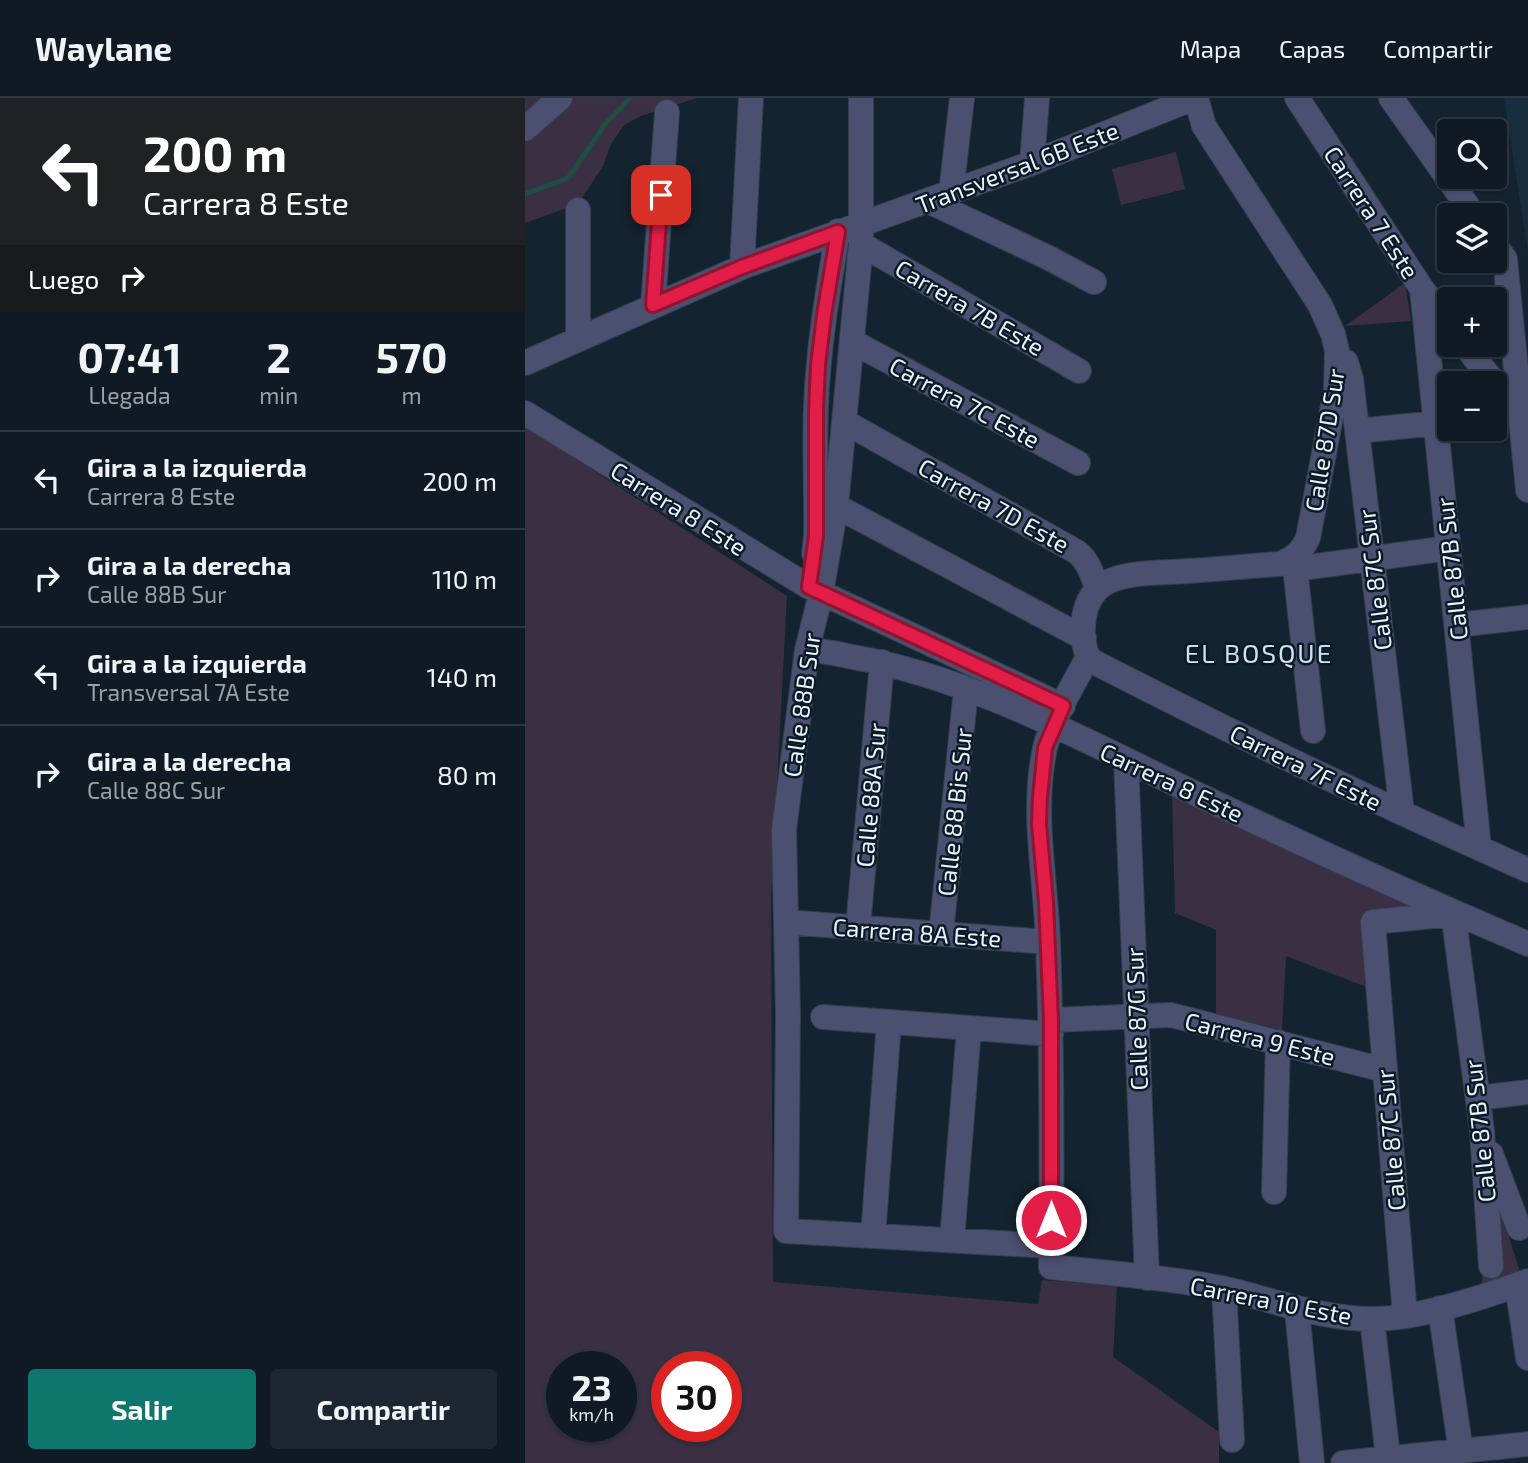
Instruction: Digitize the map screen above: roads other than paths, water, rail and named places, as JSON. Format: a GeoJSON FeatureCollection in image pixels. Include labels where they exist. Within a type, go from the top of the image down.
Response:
{"type":"FeatureCollection","features":[{"type":"Feature","properties":{"kind":"street"},"geometry":{"type":"LineString","coordinates":[[526,126],[560,98]]}},
{"type":"Feature","properties":{"kind":"street"},"geometry":{"type":"LineString","coordinates":[[742,267],[751,98]]}},
{"type":"Feature","properties":{"kind":"street","name":"Calle 88B Sur"},"geometry":{"type":"LineString","coordinates":[[815,590],[837,506],[853,342],[854,233],[861,98]]}},
{"type":"Feature","properties":{"kind":"street"},"geometry":{"type":"LineString","coordinates":[[962,98],[940,197],[1094,282]]}},
{"type":"Feature","properties":{"kind":"street"},"geometry":{"type":"LineString","coordinates":[[1032,163],[1037,98]]}},
{"type":"Feature","properties":{"kind":"street","name":"Transversal 6B Este"},"geometry":{"type":"LineString","coordinates":[[525,363],[742,267],[854,233],[1195,98]]}},
{"type":"Feature","properties":{"kind":"street","name":"Calle 87D Sur"},"geometry":{"type":"LineString","coordinates":[[1195,98],[1204,126],[1320,305],[1333,334],[1337,351],[1336,390],[1308,538],[1294,563]]}},
{"type":"Feature","properties":{"kind":"street","name":"Carrera 7 Este"},"geometry":{"type":"LineString","coordinates":[[1297,98],[1437,308]]}},
{"type":"Feature","properties":{"kind":"street"},"geometry":{"type":"LineString","coordinates":[[1391,98],[1465,203]]}},
{"type":"Feature","properties":{"kind":"street"},"geometry":{"type":"LineString","coordinates":[[653,305],[667,112]]}},
{"type":"Feature","properties":{"kind":"street"},"geometry":{"type":"LineString","coordinates":[[578,210],[578,339]]}},
{"type":"Feature","properties":{"kind":"street","name":"Calle 88B Sur"},"geometry":{"type":"LineString","coordinates":[[786,1231],[789,1015],[784,830],[815,590],[818,365],[824,315],[854,233]]}},
{"type":"Feature","properties":{"kind":"street","name":"Carrera 7B Este"},"geometry":{"type":"LineString","coordinates":[[854,233],[1079,371]]}},
{"type":"Feature","properties":{"kind":"street"},"geometry":{"type":"LineString","coordinates":[[1502,273],[1528,490]]}},
{"type":"Feature","properties":{"kind":"street","name":"Calle 87B Sur"},"geometry":{"type":"LineString","coordinates":[[1422,289],[1437,423]]}},
{"type":"Feature","properties":{"kind":"street","name":"Carrera 7C Este"},"geometry":{"type":"LineString","coordinates":[[853,342],[1078,463]]}},
{"type":"Feature","properties":{"kind":"street","name":"Calle 87C Sur"},"geometry":{"type":"LineString","coordinates":[[1337,351],[1347,363],[1351,379],[1402,813]]}},
{"type":"Feature","properties":{"kind":"street"},"geometry":{"type":"LineString","coordinates":[[1474,357],[1519,415]]}},
{"type":"Feature","properties":{"kind":"street","name":"Carrera 8 Este"},"geometry":{"type":"LineString","coordinates":[[525,413],[815,590],[1058,716],[1126,760],[1319,852],[1528,944]]}},
{"type":"Feature","properties":{"kind":"street","name":"Carrera 7D Este"},"geometry":{"type":"LineString","coordinates":[[845,422],[1077,552],[1090,568],[1097,589]]}},
{"type":"Feature","properties":{"kind":"street"},"geometry":{"type":"LineString","coordinates":[[1357,431],[1437,423]]}},
{"type":"Feature","properties":{"kind":"street","name":"Calle 87B Sur"},"geometry":{"type":"LineString","coordinates":[[1439,441],[1479,848]]}},
{"type":"Feature","properties":{"kind":"street","name":"Carrera 7F Este"},"geometry":{"type":"LineString","coordinates":[[837,506],[1086,648],[1094,662],[1402,813],[1528,870]]}},
{"type":"Feature","properties":{"kind":"street"},"geometry":{"type":"LineString","coordinates":[[1051,1257],[1051,1027],[1039,810],[1041,774],[1045,748],[1086,648],[1085,613],[1097,589],[1110,580],[1135,575],[1372,558],[1449,548]]}},
{"type":"Feature","properties":{"kind":"street"},"geometry":{"type":"LineString","coordinates":[[1294,563],[1313,731]]}},
{"type":"Feature","properties":{"kind":"street"},"geometry":{"type":"LineString","coordinates":[[1457,625],[1528,617]]}},
{"type":"Feature","properties":{"kind":"street","name":"Carrera 8 Este"},"geometry":{"type":"LineString","coordinates":[[807,650],[882,662],[1058,716]]}},
{"type":"Feature","properties":{"kind":"street","name":"Calle 88A Sur"},"geometry":{"type":"LineString","coordinates":[[858,927],[882,662]]}},
{"type":"Feature","properties":{"kind":"street","name":"Calle 88 Bis Sur"},"geometry":{"type":"LineString","coordinates":[[941,934],[966,689]]}},
{"type":"Feature","properties":{"kind":"street","name":"Calle 87G Sur"},"geometry":{"type":"LineString","coordinates":[[1126,760],[1147,1278]]}},
{"type":"Feature","properties":{"kind":"street","name":"Calle 87C Sur"},"geometry":{"type":"LineString","coordinates":[[1405,1316],[1373,922],[1453,913]]}},
{"type":"Feature","properties":{"kind":"street","name":"Calle 87B Sur"},"geometry":{"type":"LineString","coordinates":[[1453,913],[1482,1130],[1491,1266]]}},
{"type":"Feature","properties":{"kind":"street","name":"Carrera 8A Este"},"geometry":{"type":"LineString","coordinates":[[786,922],[1048,942]]}},
{"type":"Feature","properties":{"kind":"street","name":"Carrera 9 Este"},"geometry":{"type":"LineString","coordinates":[[823,1017],[969,1028],[1051,1027],[1136,1016],[1171,1015],[1384,1070]]}},
{"type":"Feature","properties":{"kind":"street"},"geometry":{"type":"LineString","coordinates":[[873,1236],[889,1022]]}},
{"type":"Feature","properties":{"kind":"street"},"geometry":{"type":"LineString","coordinates":[[952,1240],[969,1028]]}},
{"type":"Feature","properties":{"kind":"street"},"geometry":{"type":"LineString","coordinates":[[1274,1192],[1278,1042]]}},
{"type":"Feature","properties":{"kind":"street"},"geometry":{"type":"LineString","coordinates":[[1478,1098],[1528,1092]]}},
{"type":"Feature","properties":{"kind":"street"},"geometry":{"type":"LineString","coordinates":[[1482,1130],[1520,1228]]}},
{"type":"Feature","properties":{"kind":"street","name":"Carrera 10 Este"},"geometry":{"type":"LineString","coordinates":[[786,1231],[952,1240],[1051,1257],[1147,1278],[1224,1289],[1297,1310],[1372,1319],[1405,1316],[1440,1308],[1522,1283]]}},
{"type":"Feature","properties":{"kind":"street"},"geometry":{"type":"LineString","coordinates":[[1522,1283],[1528,1358]]}},
{"type":"Feature","properties":{"kind":"street"},"geometry":{"type":"LineString","coordinates":[[1224,1289],[1232,1440]]}},
{"type":"Feature","properties":{"kind":"street"},"geometry":{"type":"LineString","coordinates":[[1440,1308],[1461,1452]]}},
{"type":"Feature","properties":{"kind":"street"},"geometry":{"type":"LineString","coordinates":[[1297,1310],[1312,1463]]}},
{"type":"Feature","properties":{"kind":"street"},"geometry":{"type":"LineString","coordinates":[[1372,1319],[1388,1457]]}},
{"type":"Feature","properties":{"kind":"street"},"geometry":{"type":"LineString","coordinates":[[1343,1463],[1528,1444]]}},
{"type":"Feature","properties":{"kind":"waterway"},"geometry":{"type":"LineString","coordinates":[[525,194],[568,178],[606,123],[630,98]]}},
{"type":"Feature","properties":{"kind":"district","name":"EL BOSQUE"},"geometry":{"type":"Point","coordinates":[1259,652]}}]}
